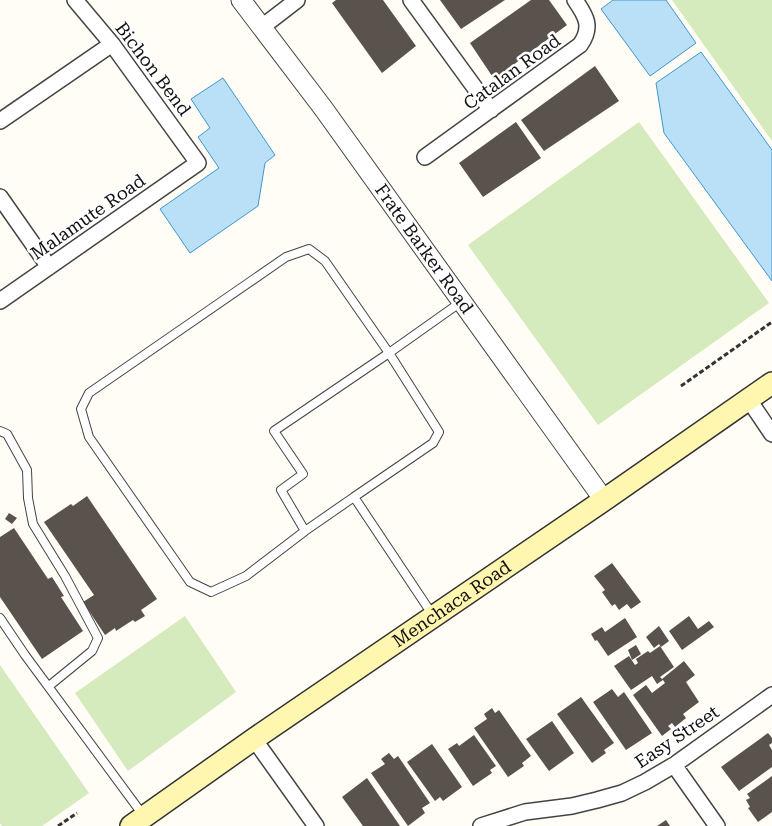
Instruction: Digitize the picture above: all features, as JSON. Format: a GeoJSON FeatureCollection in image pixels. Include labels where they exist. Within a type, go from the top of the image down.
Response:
{"type":"FeatureCollection","features":[{"type":"Feature","properties":{"kind":"main road","name":"Menchaca Road"},"geometry":{"type":"LineString","coordinates":[[138,821],[254,739],[772,383]]}},
{"type":"Feature","properties":{"kind":"street","name":"Bichon Bend"},"geometry":{"type":"LineString","coordinates":[[74,0],[112,44],[198,163]]}},
{"type":"Feature","properties":{"kind":"street","name":"Frate Barker Road"},"geometry":{"type":"LineString","coordinates":[[241,0],[323,108],[604,500]]}},
{"type":"Feature","properties":{"kind":"street"},"geometry":{"type":"LineString","coordinates":[[262,27],[297,0]]}},
{"type":"Feature","properties":{"kind":"street"},"geometry":{"type":"LineString","coordinates":[[411,0],[491,110]]}},
{"type":"Feature","properties":{"kind":"street","name":"Catalan Road"},"geometry":{"type":"LineString","coordinates":[[425,157],[580,45],[587,30],[587,22],[584,13],[574,0]]}},
{"type":"Feature","properties":{"kind":"street"},"geometry":{"type":"LineString","coordinates":[[0,121],[112,44]]}},
{"type":"Feature","properties":{"kind":"street","name":"Malamute Road"},"geometry":{"type":"LineString","coordinates":[[0,301],[198,163]]}},
{"type":"Feature","properties":{"kind":"street"},"geometry":{"type":"LineString","coordinates":[[0,197],[48,267]]}},
{"type":"Feature","properties":{"kind":"street"},"geometry":{"type":"LineString","coordinates":[[749,400],[772,434]]}},
{"type":"Feature","properties":{"kind":"street","name":"Easy Street"},"geometry":{"type":"LineString","coordinates":[[481,826],[525,812],[572,806],[622,793],[674,766],[772,695]]}},
{"type":"Feature","properties":{"kind":"street"},"geometry":{"type":"LineString","coordinates":[[254,739],[316,826]]}},
{"type":"Feature","properties":{"kind":"street"},"geometry":{"type":"LineString","coordinates":[[674,766],[717,826]]}},
{"type":"Feature","properties":{"kind":"lane"},"geometry":{"type":"LineString","coordinates":[[309,249],[325,261],[389,353],[439,432],[433,444],[354,497],[305,530],[246,576],[211,592],[190,582],[89,437],[81,409],[88,393],[286,257],[309,249]]}},
{"type":"Feature","properties":{"kind":"lane"},"geometry":{"type":"LineString","coordinates":[[305,530],[281,490],[303,474],[274,431],[462,301]]}},
{"type":"Feature","properties":{"kind":"lane"},"geometry":{"type":"LineString","coordinates":[[0,431],[7,434],[27,470],[28,498],[33,524],[65,576],[98,638],[92,651],[49,686]]}},
{"type":"Feature","properties":{"kind":"lane"},"geometry":{"type":"LineString","coordinates":[[354,497],[433,616]]}},
{"type":"Feature","properties":{"kind":"lane"},"geometry":{"type":"LineString","coordinates":[[0,618],[49,686],[138,821]]}},
{"type":"Feature","properties":{"kind":"path"},"geometry":{"type":"LineString","coordinates":[[681,386],[772,322]]}},
{"type":"Feature","properties":{"kind":"path"},"geometry":{"type":"LineString","coordinates":[[58,826],[77,813]]}},
{"type":"Feature","properties":{"kind":"green space"},"geometry":{"type":"Polygon","coordinates":[[[672,0],[772,0],[772,141],[672,0]]]}},
{"type":"Feature","properties":{"kind":"green space"},"geometry":{"type":"Polygon","coordinates":[[[639,122],[769,303],[598,425],[468,245],[639,122]]]}},
{"type":"Feature","properties":{"kind":"green space"},"geometry":{"type":"Polygon","coordinates":[[[185,616],[236,692],[128,771],[75,693],[185,616]]]}},
{"type":"Feature","properties":{"kind":"green space"},"geometry":{"type":"Polygon","coordinates":[[[0,665],[89,793],[42,826],[2,826],[0,823],[0,665]]]}},
{"type":"Feature","properties":{"kind":"water"},"geometry":{"type":"Polygon","coordinates":[[[613,0],[666,0],[696,43],[650,76],[601,9],[613,0]]]}},
{"type":"Feature","properties":{"kind":"water"},"geometry":{"type":"Polygon","coordinates":[[[701,52],[772,150],[772,281],[664,133],[656,83],[701,52]]]}},
{"type":"Feature","properties":{"kind":"water"},"geometry":{"type":"Polygon","coordinates":[[[223,78],[275,155],[265,163],[258,206],[190,253],[160,209],[219,168],[198,137],[210,128],[191,99],[223,78]]]}},
{"type":"Feature","properties":{"kind":"building"},"geometry":{"type":"Polygon","coordinates":[[[336,0],[383,0],[416,46],[382,73],[332,3],[336,0]]]}},
{"type":"Feature","properties":{"kind":"building"},"geometry":{"type":"Polygon","coordinates":[[[440,0],[505,0],[461,29],[440,0]]]}},
{"type":"Feature","properties":{"kind":"building"},"geometry":{"type":"Polygon","coordinates":[[[531,0],[549,0],[567,25],[494,79],[470,43],[531,0]]]}},
{"type":"Feature","properties":{"kind":"building"},"geometry":{"type":"Polygon","coordinates":[[[595,66],[619,101],[544,151],[521,120],[595,66]]]}},
{"type":"Feature","properties":{"kind":"building"},"geometry":{"type":"Polygon","coordinates":[[[516,122],[541,158],[483,197],[459,163],[516,122]]]}},
{"type":"Feature","properties":{"kind":"building"},"geometry":{"type":"Polygon","coordinates":[[[87,496],[157,599],[141,610],[145,616],[135,622],[133,620],[116,631],[115,628],[105,635],[83,602],[94,595],[44,522],[87,496]]]}},
{"type":"Feature","properties":{"kind":"building"},"geometry":{"type":"Polygon","coordinates":[[[9,513],[17,518],[12,524],[5,519],[9,513]]]}},
{"type":"Feature","properties":{"kind":"building"},"geometry":{"type":"Polygon","coordinates":[[[14,528],[48,579],[52,577],[64,596],[61,597],[83,631],[42,659],[0,597],[0,537],[14,528]]]}},
{"type":"Feature","properties":{"kind":"building"},"geometry":{"type":"Polygon","coordinates":[[[612,563],[641,602],[631,609],[627,604],[619,610],[615,604],[612,606],[602,592],[605,590],[594,576],[612,563]]]}},
{"type":"Feature","properties":{"kind":"building"},"geometry":{"type":"Polygon","coordinates":[[[689,616],[698,629],[709,621],[714,627],[682,650],[669,631],[689,616]]]}},
{"type":"Feature","properties":{"kind":"building"},"geometry":{"type":"Polygon","coordinates":[[[625,618],[637,637],[608,656],[591,634],[602,627],[605,632],[625,618]]]}},
{"type":"Feature","properties":{"kind":"building"},"geometry":{"type":"Polygon","coordinates":[[[659,626],[669,641],[661,647],[659,644],[654,648],[646,637],[659,626]]]}},
{"type":"Feature","properties":{"kind":"building"},"geometry":{"type":"Polygon","coordinates":[[[636,645],[641,654],[632,660],[628,650],[636,645]]]}},
{"type":"Feature","properties":{"kind":"building"},"geometry":{"type":"Polygon","coordinates":[[[660,646],[674,667],[660,677],[662,679],[684,661],[695,675],[686,682],[699,702],[683,714],[686,718],[675,727],[672,723],[668,726],[671,729],[662,736],[633,695],[646,685],[652,693],[665,683],[663,680],[657,684],[652,676],[631,690],[614,666],[629,656],[635,665],[638,663],[636,659],[660,646]]]}},
{"type":"Feature","properties":{"kind":"building"},"geometry":{"type":"Polygon","coordinates":[[[612,689],[618,697],[624,692],[652,733],[626,750],[593,702],[612,689]]]}},
{"type":"Feature","properties":{"kind":"building"},"geometry":{"type":"Polygon","coordinates":[[[581,697],[614,743],[604,750],[606,753],[592,763],[557,714],[581,697]]]}},
{"type":"Feature","properties":{"kind":"building"},"geometry":{"type":"Polygon","coordinates":[[[492,708],[495,713],[499,710],[531,756],[522,763],[524,766],[508,777],[474,728],[487,719],[484,714],[492,708]]]}},
{"type":"Feature","properties":{"kind":"building"},"geometry":{"type":"Polygon","coordinates":[[[552,721],[574,753],[549,771],[526,739],[552,721]]]}},
{"type":"Feature","properties":{"kind":"building"},"geometry":{"type":"Polygon","coordinates":[[[768,733],[772,738],[772,743],[769,745],[772,750],[772,767],[739,791],[721,767],[768,733]]]}},
{"type":"Feature","properties":{"kind":"building"},"geometry":{"type":"Polygon","coordinates":[[[474,735],[496,766],[490,770],[492,773],[473,786],[448,749],[457,743],[459,746],[474,735]]]}},
{"type":"Feature","properties":{"kind":"building"},"geometry":{"type":"Polygon","coordinates":[[[432,744],[462,787],[443,801],[440,797],[435,801],[407,762],[432,744]]]}},
{"type":"Feature","properties":{"kind":"building"},"geometry":{"type":"Polygon","coordinates":[[[389,753],[394,759],[398,756],[430,803],[422,808],[425,813],[408,826],[371,773],[385,764],[381,759],[389,753]]]}},
{"type":"Feature","properties":{"kind":"building"},"geometry":{"type":"Polygon","coordinates":[[[772,776],[772,812],[758,822],[748,808],[750,807],[746,800],[750,798],[747,794],[772,776]]]}},
{"type":"Feature","properties":{"kind":"building"},"geometry":{"type":"Polygon","coordinates":[[[367,778],[400,826],[363,826],[342,797],[367,778]]]}},
{"type":"Feature","properties":{"kind":"building"},"geometry":{"type":"Polygon","coordinates":[[[666,820],[670,826],[657,826],[666,820]]]}}]}
